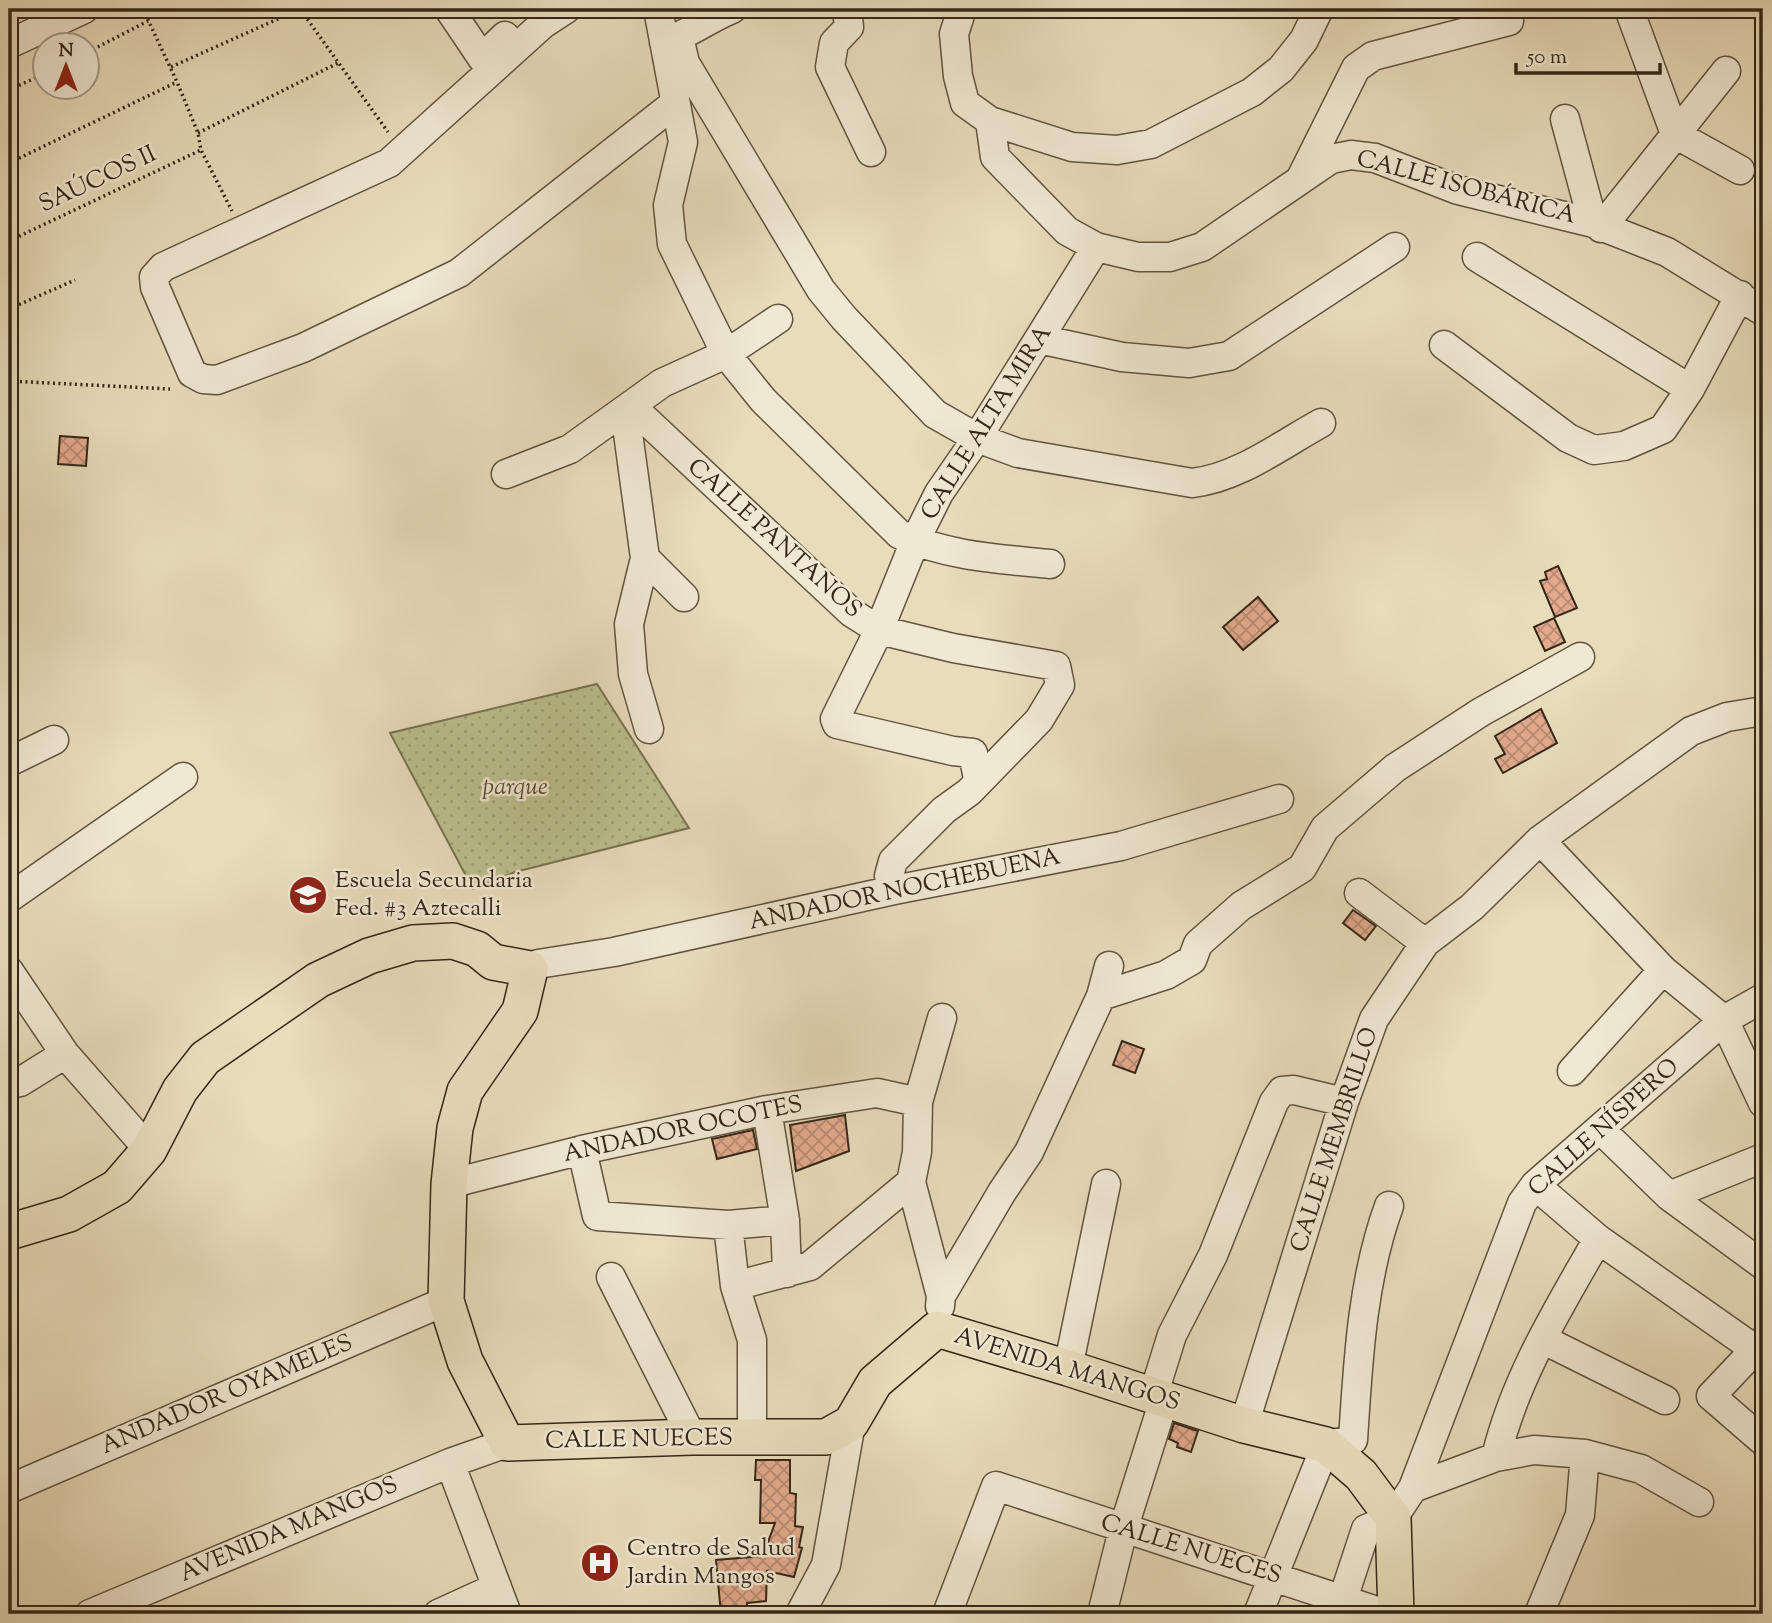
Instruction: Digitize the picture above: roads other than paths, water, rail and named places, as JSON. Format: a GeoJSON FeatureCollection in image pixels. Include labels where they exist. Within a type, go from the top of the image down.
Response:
{"type":"FeatureCollection","features":[{"type":"Feature","properties":{"kind":"main road"},"geometry":{"type":"LineString","coordinates":[[9,1232],[69,1214],[117,1187],[149,1150],[180,1090],[205,1058],[318,980],[369,956],[413,943],[453,941],[477,949],[493,962],[530,969],[520,1011],[465,1091],[455,1128],[449,1184],[446,1301],[465,1361],[507,1443]]}},
{"type":"Feature","properties":{"kind":"main road","name":"AVENIDA MANGOS"},"geometry":{"type":"LineString","coordinates":[[851,1423],[875,1382],[939,1313],[1068,1368],[1244,1425],[1326,1446],[1361,1475],[1393,1518]]}},
{"type":"Feature","properties":{"kind":"main road","name":"CALLE NUECES"},"geometry":{"type":"LineString","coordinates":[[507,1443],[692,1437],[826,1437],[851,1423]]}},
{"type":"Feature","properties":{"kind":"main road"},"geometry":{"type":"LineString","coordinates":[[1393,1518],[1396,1614]]}},
{"type":"Feature","properties":{"kind":"street"},"geometry":{"type":"LineString","coordinates":[[9,44],[84,9]]}},
{"type":"Feature","properties":{"kind":"street"},"geometry":{"type":"LineString","coordinates":[[449,9],[482,58],[519,22],[554,16]]}},
{"type":"Feature","properties":{"kind":"street"},"geometry":{"type":"LineString","coordinates":[[657,9],[690,72],[821,290],[935,414],[977,438],[1018,453],[1192,483],[1210,481],[1232,472],[1321,423]]}},
{"type":"Feature","properties":{"kind":"street"},"geometry":{"type":"LineString","coordinates":[[671,39],[732,9]]}},
{"type":"Feature","properties":{"kind":"street"},"geometry":{"type":"LineString","coordinates":[[847,9],[849,27],[834,43],[830,67],[871,152]]}},
{"type":"Feature","properties":{"kind":"street"},"geometry":{"type":"LineString","coordinates":[[962,9],[954,34],[958,76],[965,103],[990,121],[1072,147],[1117,150],[1151,144],[1252,92],[1281,69],[1304,40],[1319,9]]}},
{"type":"Feature","properties":{"kind":"street"},"geometry":{"type":"LineString","coordinates":[[1629,9],[1675,134],[1740,170]]}},
{"type":"Feature","properties":{"kind":"street"},"geometry":{"type":"LineString","coordinates":[[554,16],[389,163],[163,267],[154,277],[155,287],[192,373],[203,379],[217,380],[303,348],[459,273],[674,104]]}},
{"type":"Feature","properties":{"kind":"street"},"geometry":{"type":"LineString","coordinates":[[1299,181],[1356,68],[1373,56],[1508,21]]}},
{"type":"Feature","properties":{"kind":"street"},"geometry":{"type":"LineString","coordinates":[[671,39],[674,104],[683,142],[668,205],[671,244],[726,354],[773,410],[899,534],[915,541],[984,558],[1051,564]]}},
{"type":"Feature","properties":{"kind":"street"},"geometry":{"type":"LineString","coordinates":[[1597,225],[1726,71]]}},
{"type":"Feature","properties":{"kind":"street"},"geometry":{"type":"LineString","coordinates":[[1565,120],[1597,225]]}},
{"type":"Feature","properties":{"kind":"street","name":"CALLE ISOBÁRICA"},"geometry":{"type":"LineString","coordinates":[[990,121],[995,157],[1067,230],[1096,247],[1138,257],[1170,257],[1202,247],[1331,159],[1351,155],[1375,158],[1458,190],[1597,225],[1667,252],[1763,311]]}},
{"type":"Feature","properties":{"kind":"street","name":"CALLE ALTA MIRA"},"geometry":{"type":"LineString","coordinates":[[978,779],[973,753],[953,751],[837,724],[835,719],[879,631],[915,541],[939,492],[977,438],[1096,247]]}},
{"type":"Feature","properties":{"kind":"street"},"geometry":{"type":"LineString","coordinates":[[1039,339],[1122,357],[1189,363],[1229,356],[1395,247]]}},
{"type":"Feature","properties":{"kind":"street"},"geometry":{"type":"LineString","coordinates":[[1477,257],[1689,389]]}},
{"type":"Feature","properties":{"kind":"street"},"geometry":{"type":"LineString","coordinates":[[1444,345],[1568,438],[1594,450],[1624,446],[1663,429],[1689,389],[1740,295]]}},
{"type":"Feature","properties":{"kind":"street"},"geometry":{"type":"LineString","coordinates":[[506,474],[570,449],[662,383],[726,354],[778,319]]}},
{"type":"Feature","properties":{"kind":"street"},"geometry":{"type":"LineString","coordinates":[[629,409],[645,558],[629,624],[633,674],[649,729]]}},
{"type":"Feature","properties":{"kind":"street","name":"CALLE PANTANOS"},"geometry":{"type":"LineString","coordinates":[[629,409],[852,613],[879,631],[953,649],[1056,666],[1060,685],[1039,720],[978,779]]}},
{"type":"Feature","properties":{"kind":"street"},"geometry":{"type":"LineString","coordinates":[[645,558],[684,597]]}},
{"type":"Feature","properties":{"kind":"street"},"geometry":{"type":"LineString","coordinates":[[1101,996],[1166,975],[1192,960],[1199,944],[1241,906],[1302,868],[1325,828],[1395,768],[1482,712],[1580,657]]}},
{"type":"Feature","properties":{"kind":"street","name":"CALLE MEMBRILLO"},"geometry":{"type":"LineString","coordinates":[[1244,1425],[1344,1102],[1374,1019],[1425,943],[1472,907],[1540,840],[1691,731],[1727,717],[1763,711]]}},
{"type":"Feature","properties":{"kind":"street"},"geometry":{"type":"LineString","coordinates":[[9,762],[54,740]]}},
{"type":"Feature","properties":{"kind":"street"},"geometry":{"type":"LineString","coordinates":[[9,898],[183,777]]}},
{"type":"Feature","properties":{"kind":"street"},"geometry":{"type":"LineString","coordinates":[[894,890],[889,876],[893,861],[944,810],[968,792],[978,779]]}},
{"type":"Feature","properties":{"kind":"street","name":"ANDADOR NOCHEBUENA"},"geometry":{"type":"LineString","coordinates":[[530,969],[538,964],[614,952],[894,890],[1121,846],[1279,799]]}},
{"type":"Feature","properties":{"kind":"street"},"geometry":{"type":"LineString","coordinates":[[1540,840],[1663,970],[1724,1020],[1763,1103]]}},
{"type":"Feature","properties":{"kind":"street"},"geometry":{"type":"LineString","coordinates":[[1359,893],[1425,943]]}},
{"type":"Feature","properties":{"kind":"street"},"geometry":{"type":"LineString","coordinates":[[939,1313],[1002,1192],[1030,1152],[1101,996],[1109,966]]}},
{"type":"Feature","properties":{"kind":"street"},"geometry":{"type":"LineString","coordinates":[[1572,1071],[1663,970]]}},
{"type":"Feature","properties":{"kind":"street"},"geometry":{"type":"LineString","coordinates":[[13,984],[65,1054],[149,1150]]}},
{"type":"Feature","properties":{"kind":"street","name":"CALLE NÍSPERO"},"geometry":{"type":"LineString","coordinates":[[1393,1518],[1413,1489],[1522,1203],[1535,1185],[1724,1020],[1763,998]]}},
{"type":"Feature","properties":{"kind":"street"},"geometry":{"type":"LineString","coordinates":[[939,1313],[911,1182],[917,1152],[918,1102],[942,1018]]}},
{"type":"Feature","properties":{"kind":"street"},"geometry":{"type":"LineString","coordinates":[[9,1084],[20,1082],[65,1054]]}},
{"type":"Feature","properties":{"kind":"street"},"geometry":{"type":"LineString","coordinates":[[1102,1614],[1159,1398],[1172,1335],[1213,1255],[1274,1102],[1282,1091],[1294,1090],[1344,1102]]}},
{"type":"Feature","properties":{"kind":"street","name":"ANDADOR OCOTES"},"geometry":{"type":"LineString","coordinates":[[449,1184],[582,1150],[767,1110],[877,1093],[918,1102]]}},
{"type":"Feature","properties":{"kind":"street"},"geometry":{"type":"LineString","coordinates":[[767,1110],[785,1220],[787,1273]]}},
{"type":"Feature","properties":{"kind":"street"},"geometry":{"type":"LineString","coordinates":[[1601,1130],[1669,1196],[1763,1265]]}},
{"type":"Feature","properties":{"kind":"street"},"geometry":{"type":"LineString","coordinates":[[582,1150],[597,1216],[728,1225],[785,1220]]}},
{"type":"Feature","properties":{"kind":"street"},"geometry":{"type":"LineString","coordinates":[[1669,1196],[1763,1158]]}},
{"type":"Feature","properties":{"kind":"street"},"geometry":{"type":"LineString","coordinates":[[735,1286],[810,1266],[911,1182]]}},
{"type":"Feature","properties":{"kind":"street"},"geometry":{"type":"LineString","coordinates":[[1068,1368],[1106,1184]]}},
{"type":"Feature","properties":{"kind":"street"},"geometry":{"type":"LineString","coordinates":[[1535,1185],[1598,1239],[1761,1348],[1711,1396],[1763,1441]]}},
{"type":"Feature","properties":{"kind":"street"},"geometry":{"type":"LineString","coordinates":[[1258,1614],[1276,1576],[1326,1446],[1353,1440],[1356,1385],[1373,1248],[1389,1206]]}},
{"type":"Feature","properties":{"kind":"street"},"geometry":{"type":"LineString","coordinates":[[728,1225],[735,1286],[752,1340],[752,1438]]}},
{"type":"Feature","properties":{"kind":"street"},"geometry":{"type":"LineString","coordinates":[[1496,1457],[1506,1415],[1542,1339],[1598,1239]]}},
{"type":"Feature","properties":{"kind":"street"},"geometry":{"type":"LineString","coordinates":[[611,1277],[692,1437]]}},
{"type":"Feature","properties":{"kind":"street","name":"ANDADOR OYAMELES"},"geometry":{"type":"LineString","coordinates":[[9,1489],[446,1301]]}},
{"type":"Feature","properties":{"kind":"street"},"geometry":{"type":"LineString","coordinates":[[1542,1339],[1665,1400]]}},
{"type":"Feature","properties":{"kind":"street","name":"AVENIDA MANGOS"},"geometry":{"type":"LineString","coordinates":[[800,1614],[826,1565],[851,1423]]}},
{"type":"Feature","properties":{"kind":"street","name":"AVENIDA MANGOS"},"geometry":{"type":"LineString","coordinates":[[90,1614],[450,1462],[507,1443]]}},
{"type":"Feature","properties":{"kind":"street"},"geometry":{"type":"LineString","coordinates":[[1413,1489],[1496,1457],[1534,1450],[1585,1454],[1641,1469],[1699,1502]]}},
{"type":"Feature","properties":{"kind":"street"},"geometry":{"type":"LineString","coordinates":[[1539,1614],[1580,1515],[1585,1454]]}},
{"type":"Feature","properties":{"kind":"street"},"geometry":{"type":"LineString","coordinates":[[450,1462],[507,1614]]}},
{"type":"Feature","properties":{"kind":"street","name":"CALLE NUECES"},"geometry":{"type":"LineString","coordinates":[[947,1614],[996,1486],[1123,1530],[1276,1576],[1340,1607],[1386,1614]]}},
{"type":"Feature","properties":{"kind":"street"},"geometry":{"type":"LineString","coordinates":[[1340,1607],[1366,1529],[1393,1518]]}},
{"type":"Feature","properties":{"kind":"street"},"geometry":{"type":"LineString","coordinates":[[438,1614],[497,1587]]}},
{"type":"Feature","properties":{"kind":"place","name":"Escuela Secundaria Fed. #3 Aztecalli"},"geometry":{"type":"Point","coordinates":[308,895]}},
{"type":"Feature","properties":{"kind":"place","name":"Centro de Salud Jardin Mangos"},"geometry":{"type":"Point","coordinates":[600,1563]}},
{"type":"Feature","properties":{"kind":"park label","name":"parque"},"geometry":{"type":"Point","coordinates":[515,788]}}]}
